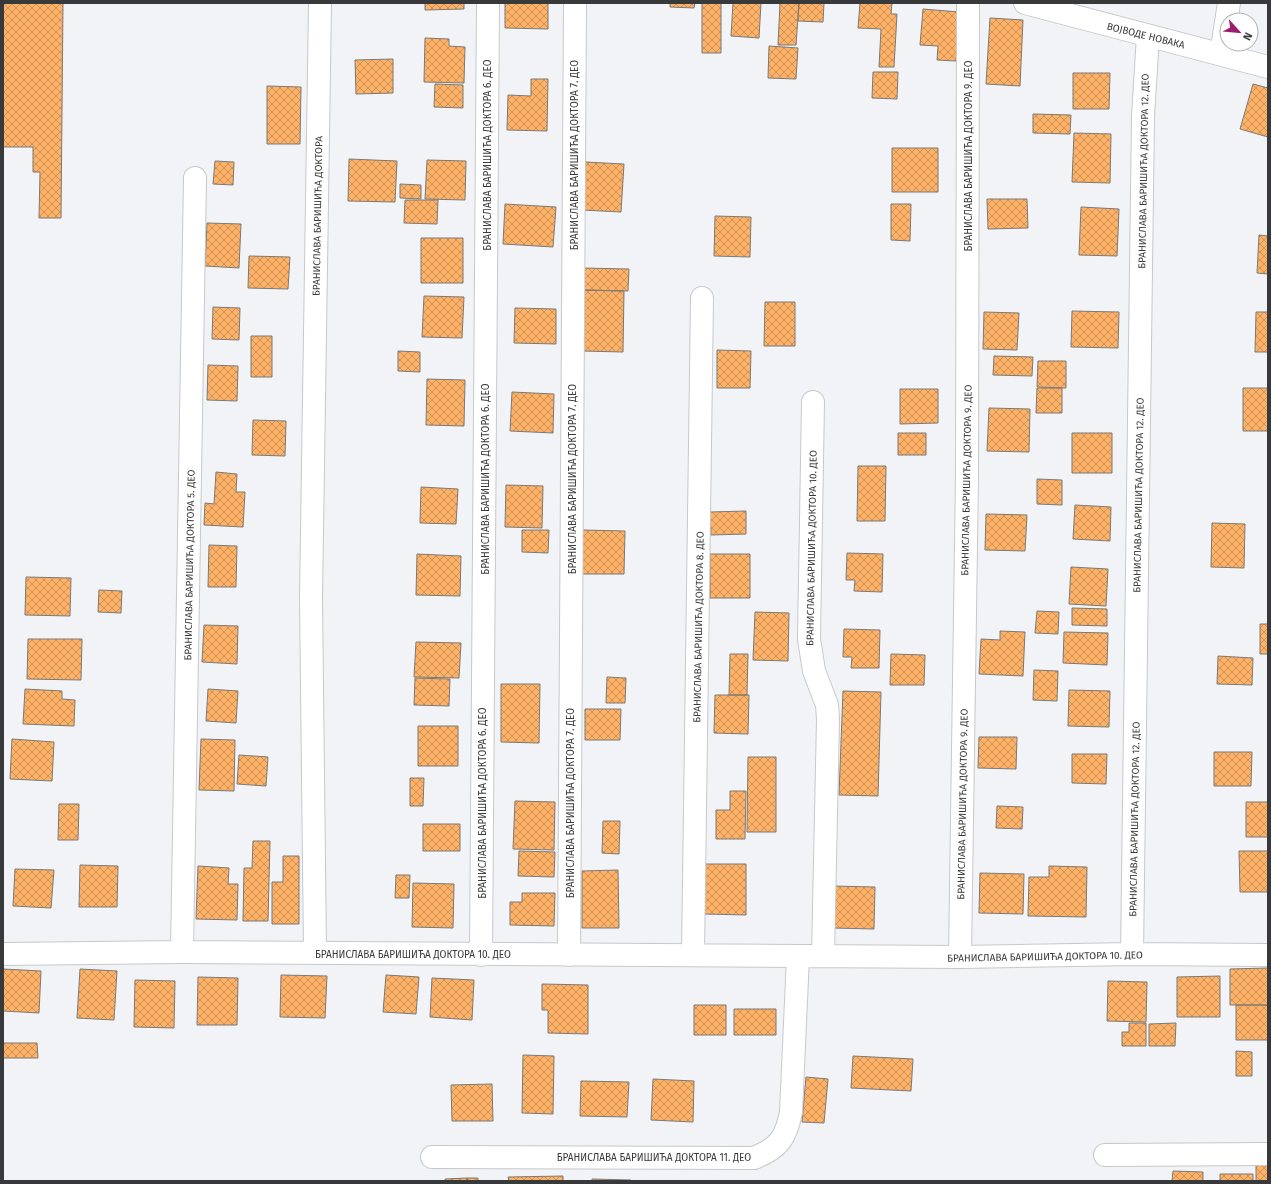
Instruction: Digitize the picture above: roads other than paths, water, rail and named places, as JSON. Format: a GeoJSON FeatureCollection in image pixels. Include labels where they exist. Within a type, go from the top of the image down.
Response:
{"type":"FeatureCollection","features":[{"type":"Feature","properties":{"kind":"street","name":"БРАНИСЛАВА БАРИШИЋА ДОКТОРА"},"geometry":{"type":"LineString","coordinates":[[315,954],[312,728],[314,429],[320,3]]}},
{"type":"Feature","properties":{"kind":"street","name":"БРАНИСЛАВА БАРИШИЋА ДОКТОРА 6. ДЕО"},"geometry":{"type":"LineString","coordinates":[[481,955],[488,3]]}},
{"type":"Feature","properties":{"kind":"street","name":"БРАНИСЛАВА БАРИШИЋА ДОКТОРА 7. ДЕО"},"geometry":{"type":"LineString","coordinates":[[569,955],[575,3]]}},
{"type":"Feature","properties":{"kind":"street","name":"БРАНИСЛАВА БАРИШИЋА ДОКТОРА 9. ДЕО"},"geometry":{"type":"LineString","coordinates":[[960,957],[967,475],[968,3]]}},
{"type":"Feature","properties":{"kind":"street","name":"ВОЈВОДЕ НОВАКА"},"geometry":{"type":"LineString","coordinates":[[1025,3],[1268,67]]}},
{"type":"Feature","properties":{"kind":"street"},"geometry":{"type":"LineString","coordinates":[[1221,54],[1229,3]]}},
{"type":"Feature","properties":{"kind":"street","name":"БРАНИСЛАВА БАРИШИЋА ДОКТОРА 12. ДЕО"},"geometry":{"type":"LineString","coordinates":[[1132,954],[1143,116],[1148,36]]}},
{"type":"Feature","properties":{"kind":"street","name":"БРАНИСЛАВА БАРИШИЋА ДОКТОРА 5. ДЕО"},"geometry":{"type":"LineString","coordinates":[[182,952],[196,178]]}},
{"type":"Feature","properties":{"kind":"street","name":"БРАНИСЛАВА БАРИШИЋА ДОКТОРА 8. ДЕО"},"geometry":{"type":"LineString","coordinates":[[693,955],[702,298]]}},
{"type":"Feature","properties":{"kind":"street","name":"БРАНИСЛАВА БАРИШИЋА ДОКТОРА 10. ДЕО"},"geometry":{"type":"LineString","coordinates":[[813,402],[809,639],[814,671],[827,705],[828,719],[823,956]]}},
{"type":"Feature","properties":{"kind":"street","name":"БРАНИСЛАВА БАРИШИЋА ДОКТОРА 10. ДЕО"},"geometry":{"type":"LineString","coordinates":[[3,954],[182,952],[798,957],[960,957],[1132,954],[1268,955]]}},
{"type":"Feature","properties":{"kind":"street","name":"БРАНИСЛАВА БАРИШИЋА ДОКТОРА 11. ДЕО"},"geometry":{"type":"LineString","coordinates":[[432,1157],[754,1158],[771,1151],[780,1141],[788,1128],[791,1112],[798,957]]}},
{"type":"Feature","properties":{"kind":"street"},"geometry":{"type":"LineString","coordinates":[[1104,1155],[1268,1154]]}}]}
